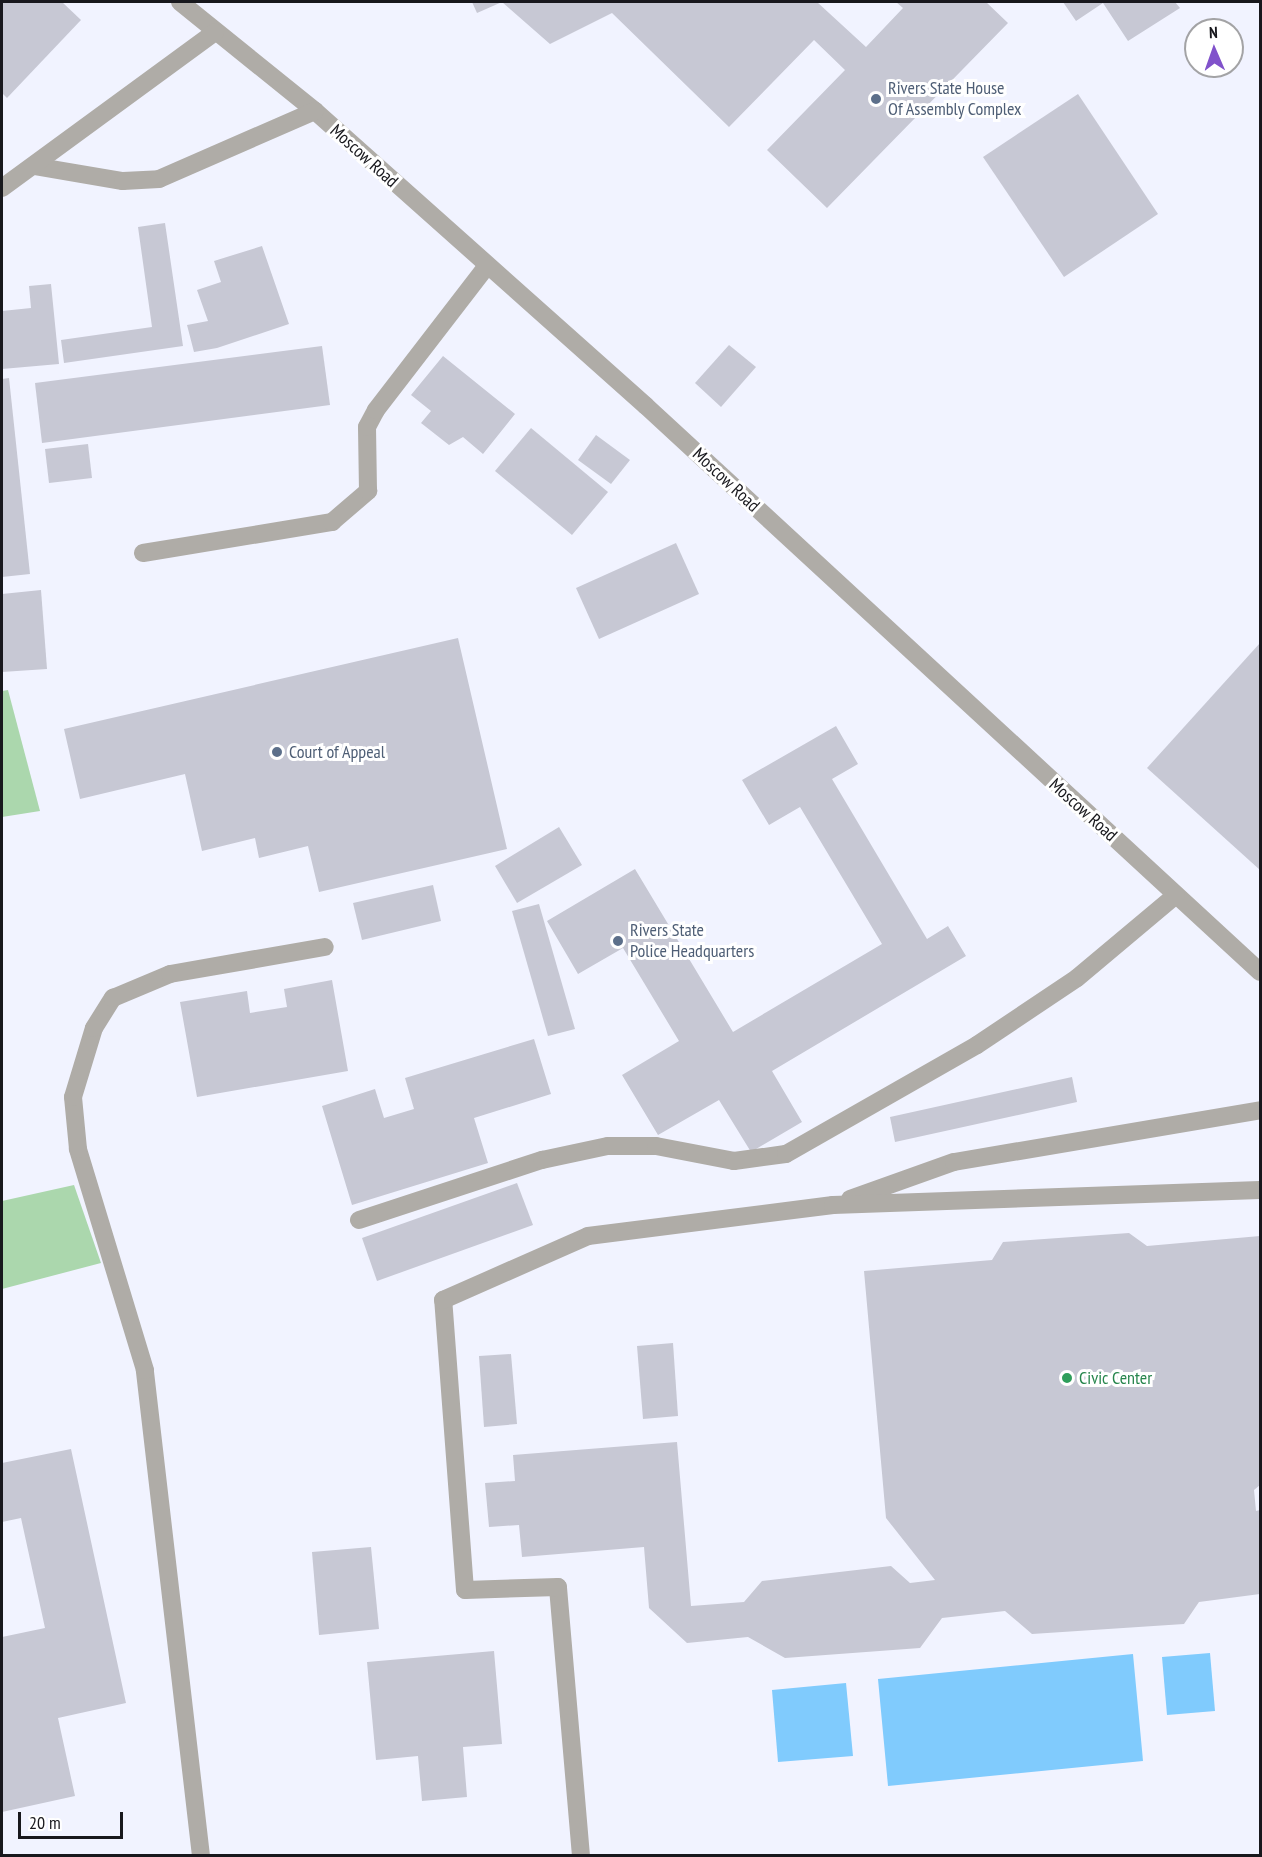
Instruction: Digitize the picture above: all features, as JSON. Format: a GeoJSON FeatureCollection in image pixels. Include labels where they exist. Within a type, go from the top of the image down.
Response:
{"type":"FeatureCollection","features":[{"type":"Feature","properties":{"kind":"street","name":"Moscow Road"},"geometry":{"type":"LineString","coordinates":[[180,2],[315,111],[646,406],[1260,972]]}},
{"type":"Feature","properties":{"kind":"street"},"geometry":{"type":"LineString","coordinates":[[2,188],[215,32]]}},
{"type":"Feature","properties":{"kind":"street"},"geometry":{"type":"LineString","coordinates":[[34,166],[123,181],[159,179],[315,111]]}},
{"type":"Feature","properties":{"kind":"street"},"geometry":{"type":"LineString","coordinates":[[143,553],[332,522],[369,491],[367,427],[376,410],[487,266]]}},
{"type":"Feature","properties":{"kind":"street"},"geometry":{"type":"LineString","coordinates":[[359,1221],[542,1160],[608,1146],[656,1146],[734,1161],[786,1154],[977,1045],[1077,978],[1176,895]]}},
{"type":"Feature","properties":{"kind":"street"},"geometry":{"type":"LineString","coordinates":[[201,1856],[145,1370],[78,1149],[73,1097],[94,1028],[113,998],[170,974],[325,947]]}},
{"type":"Feature","properties":{"kind":"street"},"geometry":{"type":"LineString","coordinates":[[833,1204],[954,1162],[1260,1110]]}},
{"type":"Feature","properties":{"kind":"street"},"geometry":{"type":"LineString","coordinates":[[581,1856],[558,1587],[465,1590],[442,1300],[588,1236],[833,1204],[1260,1190]]}},
{"type":"Feature","properties":{"kind":"shaded area"},"geometry":{"type":"Polygon","coordinates":[[[2,2],[1260,2],[1260,1855],[2,1856],[2,2]]]}},
{"type":"Feature","properties":{"kind":"green space"},"geometry":{"type":"Polygon","coordinates":[[[8,690],[40,811],[2,817],[2,691],[8,690]]]}},
{"type":"Feature","properties":{"kind":"green space"},"geometry":{"type":"Polygon","coordinates":[[[74,1185],[101,1263],[2,1289],[2,1201],[74,1185]]]}},
{"type":"Feature","properties":{"kind":"water"},"geometry":{"type":"Polygon","coordinates":[[[1210,1653],[1215,1711],[1167,1715],[1162,1657],[1210,1653]]]}},
{"type":"Feature","properties":{"kind":"water"},"geometry":{"type":"Polygon","coordinates":[[[1133,1654],[1143,1761],[888,1786],[878,1679],[1133,1654]]]}},
{"type":"Feature","properties":{"kind":"water"},"geometry":{"type":"Polygon","coordinates":[[[846,1683],[853,1756],[778,1762],[772,1690],[846,1683]]]}},
{"type":"Feature","properties":{"kind":"building"},"geometry":{"type":"Polygon","coordinates":[[[2,2],[62,2],[81,20],[7,98],[2,93],[2,2]]]}},
{"type":"Feature","properties":{"kind":"building"},"geometry":{"type":"Polygon","coordinates":[[[472,2],[502,2],[477,13],[472,2]]]}},
{"type":"Feature","properties":{"kind":"building","name":"Rivers State House Of Assembly Complex"},"geometry":{"type":"Polygon","coordinates":[[[502,2],[817,2],[866,47],[903,8],[896,2],[986,2],[1008,23],[827,208],[767,150],[845,70],[814,40],[729,127],[612,13],[550,44],[502,2]]]}},
{"type":"Feature","properties":{"kind":"building"},"geometry":{"type":"Polygon","coordinates":[[[1063,2],[1175,2],[1180,8],[1128,41],[1103,3],[1076,21],[1063,2]]]}},
{"type":"Feature","properties":{"kind":"building"},"geometry":{"type":"Polygon","coordinates":[[[1078,94],[1158,214],[1064,277],[983,157],[1078,94]]]}},
{"type":"Feature","properties":{"kind":"building"},"geometry":{"type":"Polygon","coordinates":[[[165,223],[183,346],[64,363],[61,340],[152,327],[138,227],[165,223]]]}},
{"type":"Feature","properties":{"kind":"building"},"geometry":{"type":"Polygon","coordinates":[[[262,246],[289,324],[217,348],[194,352],[187,325],[208,321],[197,290],[221,282],[214,261],[262,246]]]}},
{"type":"Feature","properties":{"kind":"building"},"geometry":{"type":"Polygon","coordinates":[[[51,284],[59,364],[2,369],[2,311],[31,308],[29,286],[51,284]]]}},
{"type":"Feature","properties":{"kind":"building"},"geometry":{"type":"Polygon","coordinates":[[[729,345],[756,367],[721,407],[695,383],[729,345]]]}},
{"type":"Feature","properties":{"kind":"building"},"geometry":{"type":"Polygon","coordinates":[[[322,346],[330,405],[42,443],[35,383],[322,346]]]}},
{"type":"Feature","properties":{"kind":"building"},"geometry":{"type":"Polygon","coordinates":[[[443,356],[515,414],[483,454],[463,437],[449,445],[421,423],[431,411],[411,395],[443,356]]]}},
{"type":"Feature","properties":{"kind":"building"},"geometry":{"type":"Polygon","coordinates":[[[9,378],[30,574],[2,577],[2,379],[9,378]]]}},
{"type":"Feature","properties":{"kind":"building"},"geometry":{"type":"Polygon","coordinates":[[[531,428],[608,492],[572,535],[495,471],[531,428]]]}},
{"type":"Feature","properties":{"kind":"building"},"geometry":{"type":"Polygon","coordinates":[[[596,435],[630,460],[611,484],[578,460],[596,435]]]}},
{"type":"Feature","properties":{"kind":"building"},"geometry":{"type":"Polygon","coordinates":[[[88,444],[92,478],[49,483],[45,449],[88,444]]]}},
{"type":"Feature","properties":{"kind":"building"},"geometry":{"type":"Polygon","coordinates":[[[676,543],[699,594],[599,639],[576,588],[676,543]]]}},
{"type":"Feature","properties":{"kind":"building"},"geometry":{"type":"Polygon","coordinates":[[[41,590],[47,669],[2,672],[2,594],[41,590]]]}},
{"type":"Feature","properties":{"kind":"building","name":"Court of Appeal"},"geometry":{"type":"Polygon","coordinates":[[[458,638],[507,849],[319,892],[308,846],[259,858],[255,838],[202,851],[185,774],[80,799],[64,729],[458,638]]]}},
{"type":"Feature","properties":{"kind":"building"},"geometry":{"type":"Polygon","coordinates":[[[1260,643],[1260,870],[1147,768],[1260,643]]]}},
{"type":"Feature","properties":{"kind":"building","name":"Rivers State Police Headquarters"},"geometry":{"type":"Polygon","coordinates":[[[836,726],[858,764],[832,779],[927,939],[948,926],[966,956],[772,1071],[802,1122],[751,1152],[719,1100],[658,1135],[622,1075],[679,1041],[623,948],[578,974],[547,921],[635,869],[733,1032],[882,944],[800,807],[769,825],[742,780],[836,726]]]}},
{"type":"Feature","properties":{"kind":"building"},"geometry":{"type":"Polygon","coordinates":[[[559,827],[582,865],[517,903],[495,866],[559,827]]]}},
{"type":"Feature","properties":{"kind":"building"},"geometry":{"type":"Polygon","coordinates":[[[433,885],[441,921],[362,940],[353,903],[433,885]]]}},
{"type":"Feature","properties":{"kind":"building"},"geometry":{"type":"Polygon","coordinates":[[[539,904],[575,1029],[548,1036],[512,911],[539,904]]]}},
{"type":"Feature","properties":{"kind":"building"},"geometry":{"type":"Polygon","coordinates":[[[332,980],[348,1071],[197,1097],[180,1002],[247,991],[250,1013],[287,1007],[284,989],[332,980]]]}},
{"type":"Feature","properties":{"kind":"building"},"geometry":{"type":"Polygon","coordinates":[[[534,1039],[551,1094],[474,1118],[488,1163],[352,1205],[322,1106],[375,1089],[384,1118],[414,1109],[405,1078],[534,1039]]]}},
{"type":"Feature","properties":{"kind":"building"},"geometry":{"type":"Polygon","coordinates":[[[1072,1077],[1077,1102],[895,1142],[890,1117],[1072,1077]]]}},
{"type":"Feature","properties":{"kind":"building"},"geometry":{"type":"Polygon","coordinates":[[[517,1183],[533,1225],[377,1281],[362,1238],[517,1183]]]}},
{"type":"Feature","properties":{"kind":"building","name":"Civic Center"},"geometry":{"type":"Polygon","coordinates":[[[1129,1233],[1147,1246],[1260,1236],[1260,1485],[1254,1490],[1256,1511],[1260,1510],[1260,1594],[1199,1602],[1184,1624],[1032,1634],[1005,1611],[942,1618],[920,1648],[785,1658],[748,1637],[687,1643],[649,1608],[644,1547],[522,1557],[519,1525],[489,1527],[485,1483],[515,1481],[513,1455],[677,1442],[691,1606],[744,1602],[762,1581],[891,1566],[910,1583],[935,1580],[886,1518],[864,1271],[992,1260],[1003,1242],[1129,1233]]]}},
{"type":"Feature","properties":{"kind":"building"},"geometry":{"type":"Polygon","coordinates":[[[673,1343],[678,1416],[643,1419],[637,1346],[673,1343]]]}},
{"type":"Feature","properties":{"kind":"building"},"geometry":{"type":"Polygon","coordinates":[[[511,1354],[517,1424],[484,1427],[479,1356],[511,1354]]]}},
{"type":"Feature","properties":{"kind":"building"},"geometry":{"type":"Polygon","coordinates":[[[71,1449],[126,1703],[58,1718],[75,1796],[2,1812],[2,1637],[45,1628],[21,1518],[2,1522],[2,1463],[71,1449]]]}},
{"type":"Feature","properties":{"kind":"building"},"geometry":{"type":"Polygon","coordinates":[[[371,1547],[379,1629],[319,1635],[312,1552],[371,1547]]]}},
{"type":"Feature","properties":{"kind":"building"},"geometry":{"type":"Polygon","coordinates":[[[494,1651],[502,1744],[463,1747],[467,1797],[422,1801],[418,1756],[376,1760],[367,1662],[494,1651]]]}},
{"type":"Feature","properties":{"kind":"place","name":"Rivers State House Of Assembly Complex"},"geometry":{"type":"Point","coordinates":[876,99]}},
{"type":"Feature","properties":{"kind":"place","name":"Court of Appeal"},"geometry":{"type":"Point","coordinates":[277,752]}},
{"type":"Feature","properties":{"kind":"place","name":"Rivers State Police Headquarters"},"geometry":{"type":"Point","coordinates":[618,941]}},
{"type":"Feature","properties":{"kind":"place","name":"Civic Center"},"geometry":{"type":"Point","coordinates":[1067,1378]}}]}
